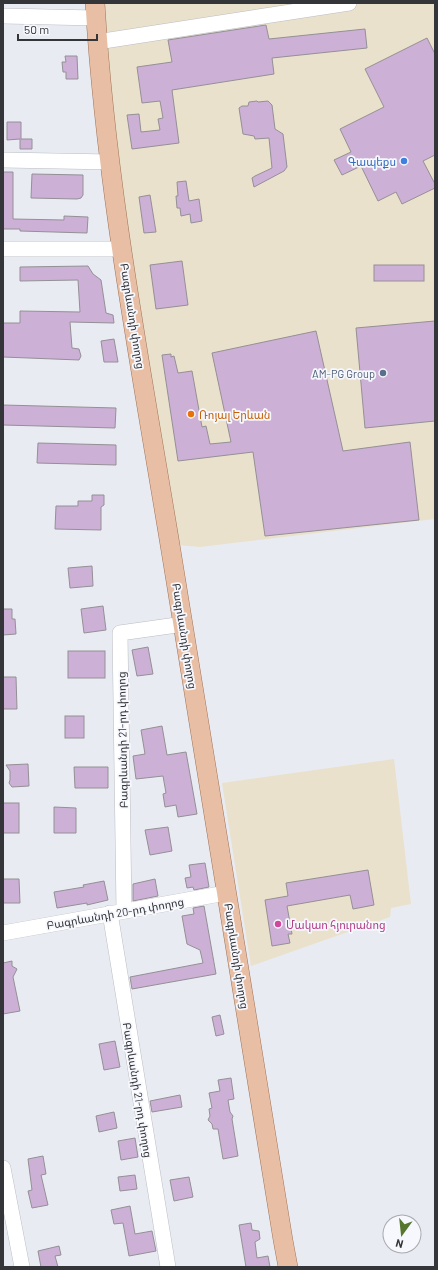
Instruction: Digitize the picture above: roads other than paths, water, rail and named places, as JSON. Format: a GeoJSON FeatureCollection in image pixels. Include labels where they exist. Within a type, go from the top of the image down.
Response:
{"type":"FeatureCollection","features":[{"type":"Feature","properties":{"kind":"main road","name":"Բագրևանդի փողոց"},"geometry":{"type":"LineString","coordinates":[[95,11],[97,42],[121,249],[184,624],[282,1240],[288,1267]]}},
{"type":"Feature","properties":{"kind":"street"},"geometry":{"type":"LineString","coordinates":[[97,42],[349,3]]}},
{"type":"Feature","properties":{"kind":"street"},"geometry":{"type":"LineString","coordinates":[[3,16],[95,11]]}},
{"type":"Feature","properties":{"kind":"street"},"geometry":{"type":"LineString","coordinates":[[3,160],[111,162]]}},
{"type":"Feature","properties":{"kind":"street"},"geometry":{"type":"LineString","coordinates":[[3,249],[121,249]]}},
{"type":"Feature","properties":{"kind":"street","name":"Բագրևանդի 21-րդ փողոց"},"geometry":{"type":"LineString","coordinates":[[168,1267],[117,912],[120,633],[184,624]]}},
{"type":"Feature","properties":{"kind":"street","name":"Բագրևանդի 20-րդ փողոց"},"geometry":{"type":"LineString","coordinates":[[3,933],[226,893]]}},
{"type":"Feature","properties":{"kind":"street"},"geometry":{"type":"LineString","coordinates":[[3,1168],[22,1267]]}},
{"type":"Feature","properties":{"kind":"place","name":"Գապեքս"},"geometry":{"type":"Point","coordinates":[404,161]}},
{"type":"Feature","properties":{"kind":"place","name":"AM-PG Group"},"geometry":{"type":"Point","coordinates":[383,373]}},
{"type":"Feature","properties":{"kind":"place","name":"Ռոյալ Երևան"},"geometry":{"type":"Point","coordinates":[191,414]}},
{"type":"Feature","properties":{"kind":"place","name":"Մակաո հյուրանոց"},"geometry":{"type":"Point","coordinates":[278,924]}}]}
